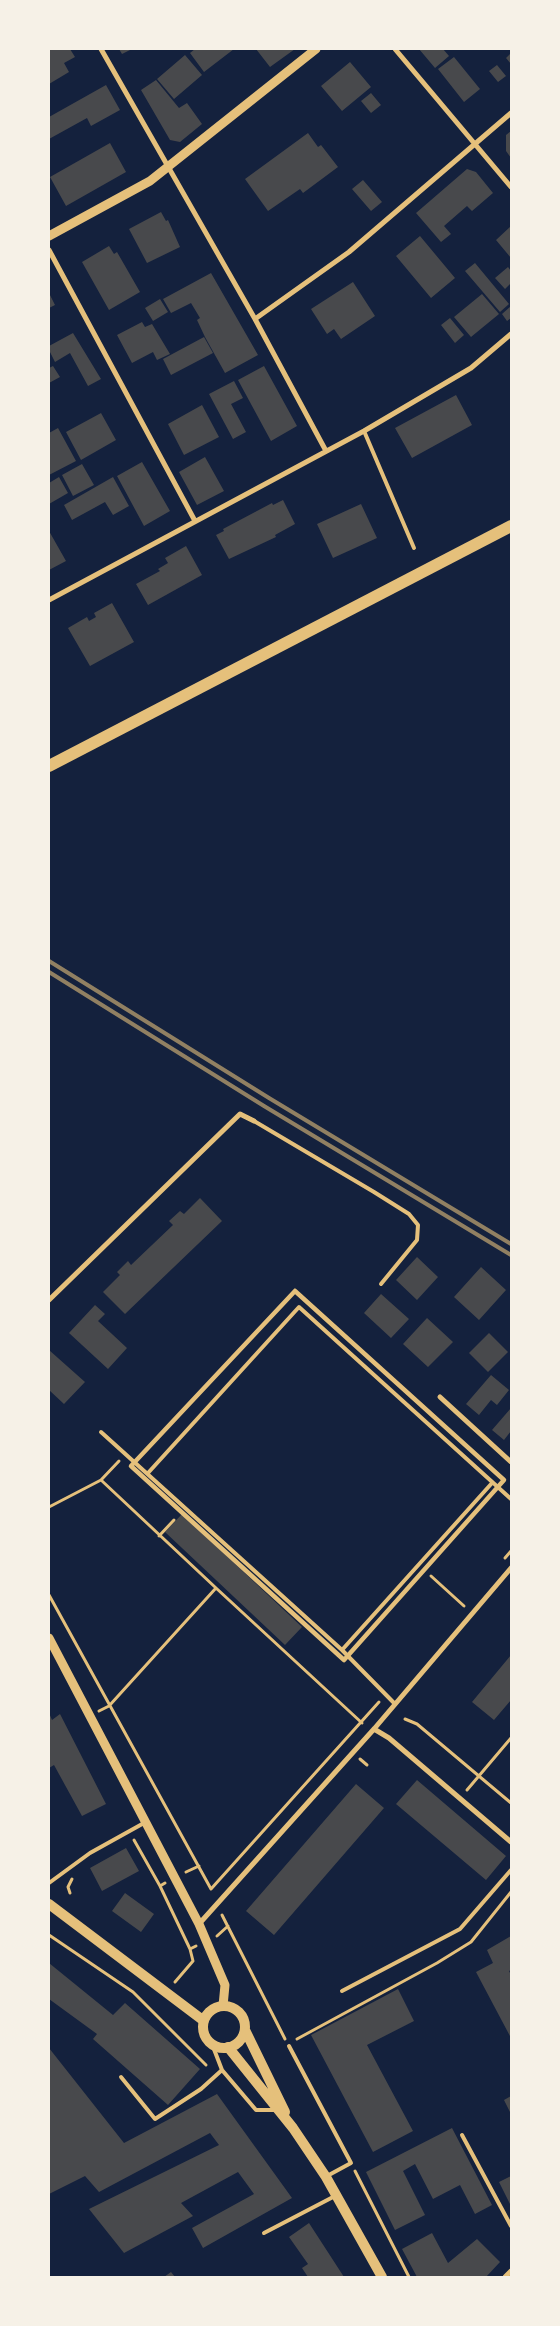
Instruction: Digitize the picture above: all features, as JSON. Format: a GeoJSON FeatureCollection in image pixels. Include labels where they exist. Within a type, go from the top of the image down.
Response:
{"type":"FeatureCollection","features":[{"type":"Feature","properties":{"kind":"main road"},"geometry":{"type":"LineString","coordinates":[[49,766],[511,526]]}},
{"type":"Feature","properties":{"kind":"main road"},"geometry":{"type":"LineString","coordinates":[[49,1904],[204,2021]]}},
{"type":"Feature","properties":{"kind":"main road"},"geometry":{"type":"LineString","coordinates":[[245,2030],[239,2041],[228,2048],[220,2047],[212,2044],[205,2034],[204,2021],[211,2011],[222,2006],[232,2007],[240,2012],[245,2030],[293,2128]]}},
{"type":"Feature","properties":{"kind":"main road"},"geometry":{"type":"LineString","coordinates":[[228,2048],[293,2128],[326,2177],[382,2277]]}},
{"type":"Feature","properties":{"kind":"street"},"geometry":{"type":"LineString","coordinates":[[101,49],[255,318],[326,451]]}},
{"type":"Feature","properties":{"kind":"street"},"geometry":{"type":"LineString","coordinates":[[49,236],[150,181],[316,49]]}},
{"type":"Feature","properties":{"kind":"street"},"geometry":{"type":"LineString","coordinates":[[395,49],[511,187]]}},
{"type":"Feature","properties":{"kind":"street"},"geometry":{"type":"LineString","coordinates":[[255,318],[350,252],[511,113]]}},
{"type":"Feature","properties":{"kind":"street"},"geometry":{"type":"LineString","coordinates":[[49,250],[194,521]]}},
{"type":"Feature","properties":{"kind":"street"},"geometry":{"type":"LineString","coordinates":[[49,600],[364,431],[471,368],[511,334]]}},
{"type":"Feature","properties":{"kind":"street"},"geometry":{"type":"LineString","coordinates":[[50,1297],[240,1114],[254,1122]]}},
{"type":"Feature","properties":{"kind":"street"},"geometry":{"type":"LineString","coordinates":[[295,1291],[504,1480],[344,1660],[131,1466],[134,1462],[295,1291]]}},
{"type":"Feature","properties":{"kind":"street"},"geometry":{"type":"LineString","coordinates":[[440,1398],[511,1462]]}},
{"type":"Feature","properties":{"kind":"street"},"geometry":{"type":"LineString","coordinates":[[199,1924],[374,1729],[511,1568]]}},
{"type":"Feature","properties":{"kind":"street"},"geometry":{"type":"LineString","coordinates":[[49,1638],[199,1924],[225,1985],[222,2006]]}},
{"type":"Feature","properties":{"kind":"street"},"geometry":{"type":"LineString","coordinates":[[374,1729],[389,1738],[511,1842]]}},
{"type":"Feature","properties":{"kind":"street"},"geometry":{"type":"LineString","coordinates":[[505,2277],[511,2271]]}},
{"type":"Feature","properties":{"kind":"lane"},"geometry":{"type":"LineString","coordinates":[[364,431],[414,548]]}},
{"type":"Feature","properties":{"kind":"lane"},"geometry":{"type":"LineString","coordinates":[[254,1122],[374,1192],[409,1214],[418,1225],[417,1240],[381,1284]]}},
{"type":"Feature","properties":{"kind":"lane"},"geometry":{"type":"LineString","coordinates":[[148,1473],[299,1306],[511,1499]]}},
{"type":"Feature","properties":{"kind":"lane"},"geometry":{"type":"LineString","coordinates":[[101,1432],[342,1650],[395,1704]]}},
{"type":"Feature","properties":{"kind":"lane"},"geometry":{"type":"LineString","coordinates":[[342,1650],[492,1483]]}},
{"type":"Feature","properties":{"kind":"lane"},"geometry":{"type":"LineString","coordinates":[[49,1882],[90,1853],[146,1822]]}},
{"type":"Feature","properties":{"kind":"lane"},"geometry":{"type":"LineString","coordinates":[[342,1991],[460,1929],[511,1870]]}},
{"type":"Feature","properties":{"kind":"lane"},"geometry":{"type":"LineString","coordinates":[[212,2044],[222,2070],[256,2110],[277,2110]]}},
{"type":"Feature","properties":{"kind":"lane"},"geometry":{"type":"LineString","coordinates":[[288,2045],[351,2164],[326,2177]]}},
{"type":"Feature","properties":{"kind":"lane"},"geometry":{"type":"LineString","coordinates":[[120,2077],[155,2119],[201,2089],[222,2070]]}},
{"type":"Feature","properties":{"kind":"lane"},"geometry":{"type":"LineString","coordinates":[[462,2135],[511,2226]]}},
{"type":"Feature","properties":{"kind":"lane"},"geometry":{"type":"LineString","coordinates":[[264,2233],[336,2195]]}},
{"type":"Feature","properties":{"kind":"path"},"geometry":{"type":"LineString","coordinates":[[49,1507],[101,1480],[125,1454]]}},
{"type":"Feature","properties":{"kind":"path"},"geometry":{"type":"LineString","coordinates":[[101,1480],[361,1722]]}},
{"type":"Feature","properties":{"kind":"path"},"geometry":{"type":"LineString","coordinates":[[159,1536],[182,1512]]}},
{"type":"Feature","properties":{"kind":"path"},"geometry":{"type":"LineString","coordinates":[[500,1565],[511,1551]]}},
{"type":"Feature","properties":{"kind":"path"},"geometry":{"type":"LineString","coordinates":[[424,1570],[464,1606]]}},
{"type":"Feature","properties":{"kind":"path"},"geometry":{"type":"LineString","coordinates":[[90,1715],[109,1706],[216,1588]]}},
{"type":"Feature","properties":{"kind":"path"},"geometry":{"type":"LineString","coordinates":[[49,1595],[211,1889],[386,1695]]}},
{"type":"Feature","properties":{"kind":"path"},"geometry":{"type":"LineString","coordinates":[[458,1614],[470,1599]]}},
{"type":"Feature","properties":{"kind":"path"},"geometry":{"type":"LineString","coordinates":[[405,1719],[416,1724],[511,1803]]}},
{"type":"Feature","properties":{"kind":"path"},"geometry":{"type":"LineString","coordinates":[[459,1797],[511,1738]]}},
{"type":"Feature","properties":{"kind":"path"},"geometry":{"type":"LineString","coordinates":[[126,1843],[133,1839],[160,1886],[190,1948],[192,1961],[175,1982]]}},
{"type":"Feature","properties":{"kind":"path"},"geometry":{"type":"LineString","coordinates":[[160,1886],[199,1866]]}},
{"type":"Feature","properties":{"kind":"path"},"geometry":{"type":"LineString","coordinates":[[70,1893],[68,1887],[73,1878]]}},
{"type":"Feature","properties":{"kind":"path"},"geometry":{"type":"LineString","coordinates":[[296,2040],[437,1963],[471,1942],[511,1892]]}},
{"type":"Feature","properties":{"kind":"path"},"geometry":{"type":"LineString","coordinates":[[228,1926],[288,2045]]}},
{"type":"Feature","properties":{"kind":"path"},"geometry":{"type":"LineString","coordinates":[[49,1934],[133,1992],[206,2065]]}},
{"type":"Feature","properties":{"kind":"path"},"geometry":{"type":"LineString","coordinates":[[190,1948],[206,1942]]}},
{"type":"Feature","properties":{"kind":"path"},"geometry":{"type":"LineString","coordinates":[[351,2164],[409,2277]]}},
{"type":"Feature","properties":{"kind":"building"},"geometry":{"type":"Polygon","coordinates":[[[49,49],[70,49],[75,57],[64,63],[69,72],[49,84],[49,49]]]}},
{"type":"Feature","properties":{"kind":"building"},"geometry":{"type":"Polygon","coordinates":[[[119,49],[132,49],[122,54],[119,49]]]}},
{"type":"Feature","properties":{"kind":"building"},"geometry":{"type":"Polygon","coordinates":[[[195,49],[234,49],[204,72],[190,53],[195,49]]]}},
{"type":"Feature","properties":{"kind":"building"},"geometry":{"type":"Polygon","coordinates":[[[256,49],[295,49],[270,67],[256,49]]]}},
{"type":"Feature","properties":{"kind":"building"},"geometry":{"type":"Polygon","coordinates":[[[419,49],[443,49],[449,56],[435,68],[419,49]]]}},
{"type":"Feature","properties":{"kind":"building"},"geometry":{"type":"Polygon","coordinates":[[[511,53],[511,64],[506,58],[511,53]]]}},
{"type":"Feature","properties":{"kind":"building"},"geometry":{"type":"Polygon","coordinates":[[[185,55],[202,75],[174,99],[157,79],[185,55]]]}},
{"type":"Feature","properties":{"kind":"building"},"geometry":{"type":"Polygon","coordinates":[[[454,57],[480,89],[464,102],[438,69],[454,57]]]}},
{"type":"Feature","properties":{"kind":"building"},"geometry":{"type":"Polygon","coordinates":[[[350,62],[371,87],[342,111],[321,86],[350,62]]]}},
{"type":"Feature","properties":{"kind":"building"},"geometry":{"type":"Polygon","coordinates":[[[497,65],[506,76],[498,82],[489,71],[497,65]]]}},
{"type":"Feature","properties":{"kind":"building"},"geometry":{"type":"Polygon","coordinates":[[[156,80],[179,108],[187,103],[202,124],[180,142],[170,140],[141,90],[156,80]]]}},
{"type":"Feature","properties":{"kind":"building"},"geometry":{"type":"Polygon","coordinates":[[[106,85],[120,110],[91,126],[87,118],[49,139],[49,117],[106,85]]]}},
{"type":"Feature","properties":{"kind":"building"},"geometry":{"type":"Polygon","coordinates":[[[371,93],[381,105],[371,113],[361,101],[371,93]]]}},
{"type":"Feature","properties":{"kind":"building"},"geometry":{"type":"Polygon","coordinates":[[[511,131],[511,158],[506,151],[506,135],[511,131]]]}},
{"type":"Feature","properties":{"kind":"building"},"geometry":{"type":"Polygon","coordinates":[[[308,133],[318,147],[321,145],[338,167],[303,193],[300,189],[268,211],[245,179],[308,133]]]}},
{"type":"Feature","properties":{"kind":"building"},"geometry":{"type":"Polygon","coordinates":[[[110,143],[126,172],[66,206],[50,177],[110,143]]]}},
{"type":"Feature","properties":{"kind":"building"},"geometry":{"type":"Polygon","coordinates":[[[467,169],[476,172],[493,193],[472,211],[467,206],[444,226],[451,234],[441,242],[416,213],[467,169]]]}},
{"type":"Feature","properties":{"kind":"building"},"geometry":{"type":"Polygon","coordinates":[[[363,180],[382,202],[371,211],[352,189],[363,180]]]}},
{"type":"Feature","properties":{"kind":"building"},"geometry":{"type":"Polygon","coordinates":[[[161,212],[166,221],[168,220],[180,247],[147,263],[129,229],[161,212]]]}},
{"type":"Feature","properties":{"kind":"building"},"geometry":{"type":"Polygon","coordinates":[[[511,226],[511,258],[496,240],[511,226]]]}},
{"type":"Feature","properties":{"kind":"building"},"geometry":{"type":"Polygon","coordinates":[[[420,236],[455,278],[431,298],[396,256],[420,236]]]}},
{"type":"Feature","properties":{"kind":"building"},"geometry":{"type":"Polygon","coordinates":[[[109,246],[114,254],[117,252],[140,292],[109,310],[82,262],[109,246]]]}},
{"type":"Feature","properties":{"kind":"building"},"geometry":{"type":"Polygon","coordinates":[[[475,263],[509,304],[500,312],[465,271],[475,263]]]}},
{"type":"Feature","properties":{"kind":"building"},"geometry":{"type":"Polygon","coordinates":[[[508,267],[511,271],[511,283],[505,289],[495,278],[508,267]]]}},
{"type":"Feature","properties":{"kind":"building"},"geometry":{"type":"Polygon","coordinates":[[[211,273],[258,355],[225,373],[205,337],[197,320],[200,318],[191,303],[171,313],[163,299],[211,273]]]}},
{"type":"Feature","properties":{"kind":"building"},"geometry":{"type":"Polygon","coordinates":[[[353,282],[375,316],[341,339],[334,329],[327,334],[311,309],[353,282]]]}},
{"type":"Feature","properties":{"kind":"building"},"geometry":{"type":"Polygon","coordinates":[[[49,293],[55,305],[49,308],[49,293]]]}},
{"type":"Feature","properties":{"kind":"building"},"geometry":{"type":"Polygon","coordinates":[[[482,294],[499,314],[471,337],[454,317],[482,294]]]}},
{"type":"Feature","properties":{"kind":"building"},"geometry":{"type":"Polygon","coordinates":[[[160,299],[168,312],[153,321],[145,308],[160,299]]]}},
{"type":"Feature","properties":{"kind":"building"},"geometry":{"type":"Polygon","coordinates":[[[511,306],[511,318],[507,321],[502,314],[511,306]]]}},
{"type":"Feature","properties":{"kind":"building"},"geometry":{"type":"Polygon","coordinates":[[[450,318],[464,335],[455,343],[441,325],[450,318]]]}},
{"type":"Feature","properties":{"kind":"building"},"geometry":{"type":"Polygon","coordinates":[[[142,322],[145,327],[152,324],[170,354],[157,360],[153,352],[132,363],[117,335],[142,322]]]}},
{"type":"Feature","properties":{"kind":"building"},"geometry":{"type":"Polygon","coordinates":[[[73,333],[101,379],[88,386],[70,353],[55,362],[49,350],[49,346],[73,333]]]}},
{"type":"Feature","properties":{"kind":"building"},"geometry":{"type":"Polygon","coordinates":[[[204,337],[213,353],[171,375],[163,359],[204,337]]]}},
{"type":"Feature","properties":{"kind":"building"},"geometry":{"type":"Polygon","coordinates":[[[53,366],[60,377],[49,383],[49,368],[53,366]]]}},
{"type":"Feature","properties":{"kind":"building"},"geometry":{"type":"Polygon","coordinates":[[[264,366],[297,426],[271,441],[238,380],[264,366]]]}},
{"type":"Feature","properties":{"kind":"building"},"geometry":{"type":"Polygon","coordinates":[[[234,381],[243,398],[231,404],[246,432],[233,439],[209,394],[234,381]]]}},
{"type":"Feature","properties":{"kind":"building"},"geometry":{"type":"Polygon","coordinates":[[[456,395],[472,425],[412,458],[395,428],[456,395]]]}},
{"type":"Feature","properties":{"kind":"building"},"geometry":{"type":"Polygon","coordinates":[[[202,405],[219,437],[184,455],[168,424],[202,405]]]}},
{"type":"Feature","properties":{"kind":"building"},"geometry":{"type":"Polygon","coordinates":[[[101,413],[116,440],[81,460],[66,432],[101,413]]]}},
{"type":"Feature","properties":{"kind":"building"},"geometry":{"type":"Polygon","coordinates":[[[58,428],[76,461],[49,475],[49,433],[58,428]]]}},
{"type":"Feature","properties":{"kind":"building"},"geometry":{"type":"Polygon","coordinates":[[[205,457],[224,491],[197,505],[179,472],[205,457]]]}},
{"type":"Feature","properties":{"kind":"building"},"geometry":{"type":"Polygon","coordinates":[[[142,462],[170,511],[144,526],[117,476],[142,462]]]}},
{"type":"Feature","properties":{"kind":"building"},"geometry":{"type":"Polygon","coordinates":[[[82,464],[94,485],[73,496],[62,475],[82,464]]]}},
{"type":"Feature","properties":{"kind":"building"},"geometry":{"type":"Polygon","coordinates":[[[59,477],[68,493],[49,504],[49,483],[59,477]]]}},
{"type":"Feature","properties":{"kind":"building"},"geometry":{"type":"Polygon","coordinates":[[[113,477],[129,506],[113,515],[105,502],[72,520],[64,505],[113,477]]]}},
{"type":"Feature","properties":{"kind":"building"},"geometry":{"type":"Polygon","coordinates":[[[283,500],[295,524],[275,535],[276,537],[229,559],[216,535],[224,531],[223,529],[272,503],[273,505],[283,500]]]}},
{"type":"Feature","properties":{"kind":"building"},"geometry":{"type":"Polygon","coordinates":[[[361,504],[377,538],[333,558],[317,524],[361,504]]]}},
{"type":"Feature","properties":{"kind":"building"},"geometry":{"type":"Polygon","coordinates":[[[49,531],[66,561],[49,570],[49,531]]]}},
{"type":"Feature","properties":{"kind":"building"},"geometry":{"type":"Polygon","coordinates":[[[186,546],[202,575],[148,605],[136,584],[160,571],[158,569],[168,563],[165,558],[186,546]]]}},
{"type":"Feature","properties":{"kind":"building"},"geometry":{"type":"Polygon","coordinates":[[[112,603],[134,642],[90,666],[68,628],[87,617],[89,621],[96,617],[94,613],[112,603]]]}},
{"type":"Feature","properties":{"kind":"building"},"geometry":{"type":"Polygon","coordinates":[[[200,1198],[222,1221],[125,1314],[103,1292],[120,1275],[117,1272],[128,1261],[131,1265],[173,1225],[169,1221],[180,1211],[184,1214],[200,1198]]]}},
{"type":"Feature","properties":{"kind":"building"},"geometry":{"type":"Polygon","coordinates":[[[417,1257],[438,1277],[417,1300],[396,1280],[417,1257]]]}},
{"type":"Feature","properties":{"kind":"building"},"geometry":{"type":"Polygon","coordinates":[[[481,1267],[506,1290],[479,1320],[454,1297],[481,1267]]]}},
{"type":"Feature","properties":{"kind":"building"},"geometry":{"type":"Polygon","coordinates":[[[381,1294],[409,1319],[391,1338],[364,1313],[381,1294]]]}},
{"type":"Feature","properties":{"kind":"building"},"geometry":{"type":"Polygon","coordinates":[[[95,1305],[105,1314],[98,1321],[127,1348],[108,1369],[69,1333],[95,1305]]]}},
{"type":"Feature","properties":{"kind":"building"},"geometry":{"type":"Polygon","coordinates":[[[427,1318],[453,1342],[428,1367],[403,1344],[427,1318]]]}},
{"type":"Feature","properties":{"kind":"building"},"geometry":{"type":"Polygon","coordinates":[[[489,1333],[508,1352],[488,1372],[469,1353],[489,1333]]]}},
{"type":"Feature","properties":{"kind":"building"},"geometry":{"type":"Polygon","coordinates":[[[49,1350],[85,1382],[64,1404],[49,1390],[49,1350]]]}},
{"type":"Feature","properties":{"kind":"building"},"geometry":{"type":"Polygon","coordinates":[[[491,1375],[509,1390],[497,1405],[491,1400],[479,1415],[466,1404],[491,1375]]]}},
{"type":"Feature","properties":{"kind":"building"},"geometry":{"type":"Polygon","coordinates":[[[511,1408],[511,1431],[504,1440],[492,1430],[511,1408]]]}},
{"type":"Feature","properties":{"kind":"building"},"geometry":{"type":"Polygon","coordinates":[[[182,1514],[302,1627],[285,1645],[165,1532],[182,1514]]]}},
{"type":"Feature","properties":{"kind":"building"},"geometry":{"type":"Polygon","coordinates":[[[511,1655],[511,1700],[494,1720],[472,1702],[511,1655]]]}},
{"type":"Feature","properties":{"kind":"building"},"geometry":{"type":"Polygon","coordinates":[[[49,1713],[52,1720],[60,1714],[106,1804],[82,1816],[54,1765],[49,1768],[49,1713]]]}},
{"type":"Feature","properties":{"kind":"building"},"geometry":{"type":"Polygon","coordinates":[[[417,1780],[506,1856],[486,1880],[396,1804],[417,1780]]]}},
{"type":"Feature","properties":{"kind":"building"},"geometry":{"type":"Polygon","coordinates":[[[356,1784],[384,1808],[274,1935],[246,1911],[356,1784]]]}},
{"type":"Feature","properties":{"kind":"building"},"geometry":{"type":"Polygon","coordinates":[[[126,1848],[139,1871],[102,1891],[90,1868],[126,1848]]]}},
{"type":"Feature","properties":{"kind":"building"},"geometry":{"type":"Polygon","coordinates":[[[125,1893],[154,1914],[141,1932],[112,1911],[125,1893]]]}},
{"type":"Feature","properties":{"kind":"building"},"geometry":{"type":"Polygon","coordinates":[[[511,1936],[511,1970],[509,1971],[511,1975],[511,2038],[476,1972],[493,1963],[487,1950],[511,1936]]]}},
{"type":"Feature","properties":{"kind":"building"},"geometry":{"type":"Polygon","coordinates":[[[49,1963],[113,2015],[125,2003],[200,2069],[168,2105],[93,2039],[97,2034],[49,1999],[49,1963]]]}},
{"type":"Feature","properties":{"kind":"building"},"geometry":{"type":"Polygon","coordinates":[[[398,1989],[414,2021],[367,2045],[413,2131],[373,2152],[311,2035],[398,1989]]]}},
{"type":"Feature","properties":{"kind":"building"},"geometry":{"type":"Polygon","coordinates":[[[49,2048],[124,2143],[217,2094],[292,2198],[203,2248],[192,2228],[254,2194],[238,2172],[181,2203],[193,2216],[124,2253],[89,2209],[219,2145],[210,2133],[99,2192],[85,2176],[49,2194],[49,2048]]]}},
{"type":"Feature","properties":{"kind":"building"},"geometry":{"type":"Polygon","coordinates":[[[511,2096],[511,2114],[504,2100],[511,2096]]]}},
{"type":"Feature","properties":{"kind":"building"},"geometry":{"type":"Polygon","coordinates":[[[452,2128],[492,2205],[475,2214],[460,2185],[433,2199],[415,2164],[403,2171],[425,2215],[395,2230],[366,2172],[452,2128]]]}},
{"type":"Feature","properties":{"kind":"building"},"geometry":{"type":"Polygon","coordinates":[[[511,2176],[511,2206],[499,2182],[511,2176]]]}},
{"type":"Feature","properties":{"kind":"building"},"geometry":{"type":"Polygon","coordinates":[[[309,2223],[344,2277],[308,2277],[302,2268],[308,2264],[289,2237],[309,2223]]]}},
{"type":"Feature","properties":{"kind":"building"},"geometry":{"type":"Polygon","coordinates":[[[432,2233],[448,2263],[477,2239],[500,2262],[486,2277],[417,2277],[402,2249],[432,2233]]]}},
{"type":"Feature","properties":{"kind":"building"},"geometry":{"type":"Polygon","coordinates":[[[171,2272],[175,2277],[164,2277],[171,2272]]]}},
{"type":"Feature","properties":{"kind":"railway"},"geometry":{"type":"LineString","coordinates":[[49,961],[269,1098],[511,1244]]}},
{"type":"Feature","properties":{"kind":"railway"},"geometry":{"type":"LineString","coordinates":[[49,972],[264,1106],[511,1255]]}}]}
